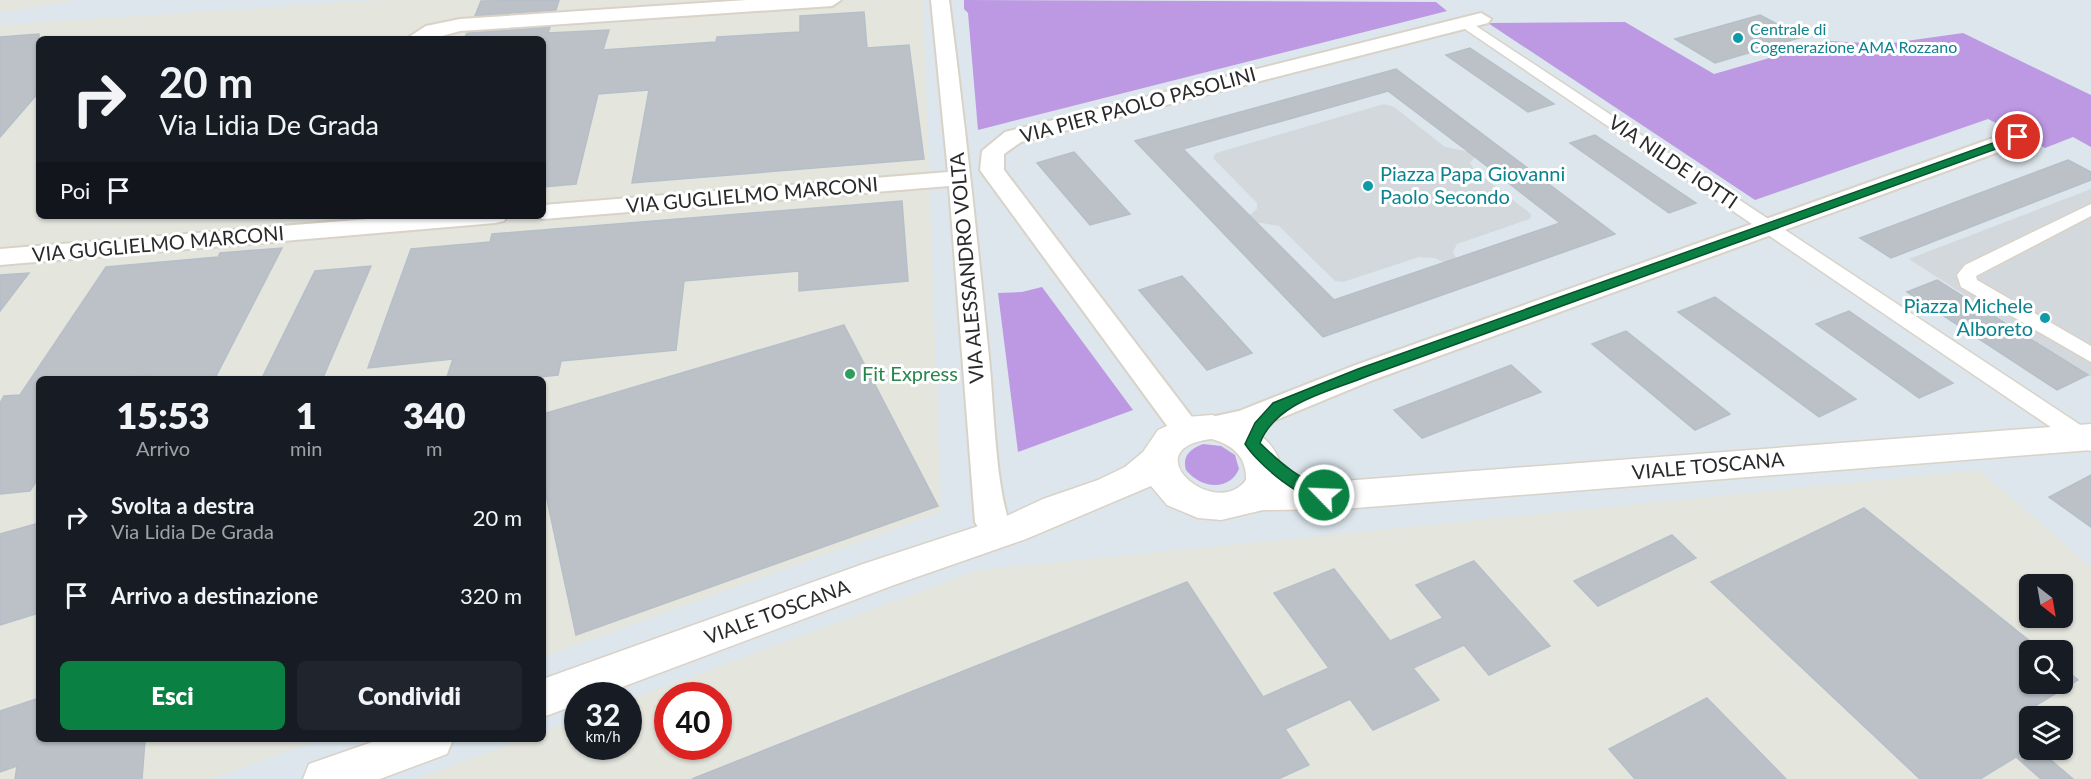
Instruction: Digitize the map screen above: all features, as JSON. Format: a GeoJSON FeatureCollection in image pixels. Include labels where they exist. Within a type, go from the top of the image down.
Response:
{"type":"FeatureCollection","features":[{"type":"Feature","properties":{"kind":"street"},"geometry":{"type":"LineString","coordinates":[[424,34],[460,25],[832,0]]}},
{"type":"Feature","properties":{"kind":"street","name":"VIA ALESSANDRO VOLTA"},"geometry":{"type":"LineString","coordinates":[[940,0],[960,178],[985,471],[992,522],[1006,531]]}},
{"type":"Feature","properties":{"kind":"street","name":"VIA NILDE IOTTI"},"geometry":{"type":"LineString","coordinates":[[1472,20],[1769,227],[2088,439]]}},
{"type":"Feature","properties":{"kind":"street","name":"VIA PIER PAOLO PASOLINI"},"geometry":{"type":"LineString","coordinates":[[1199,428],[1002,185],[992,170],[993,151],[1013,137],[1040,129],[1472,20]]}},
{"type":"Feature","properties":{"kind":"street"},"geometry":{"type":"LineString","coordinates":[[1199,428],[1233,432],[1256,449],[1265,467],[1262,484],[1253,494],[1238,502],[1217,506],[1191,501],[1177,494],[1164,479],[1159,465],[1160,453],[1172,438],[1199,428],[1244,421],[1363,373],[2018,137]]}},
{"type":"Feature","properties":{"kind":"street","name":"VIA GUGLIELMO MARCONI"},"geometry":{"type":"LineString","coordinates":[[546,212],[960,178]]}},
{"type":"Feature","properties":{"kind":"street"},"geometry":{"type":"LineString","coordinates":[[2091,209],[1972,269],[1966,275],[1968,283],[2091,355]]}},
{"type":"Feature","properties":{"kind":"street","name":"VIA GUGLIELMO MARCONI"},"geometry":{"type":"LineString","coordinates":[[0,257],[324,223],[422,219]]}},
{"type":"Feature","properties":{"kind":"street"},"geometry":{"type":"LineString","coordinates":[[1256,449],[1260,426],[1278,407]]}},
{"type":"Feature","properties":{"kind":"street","name":"VIALE TOSCANA"},"geometry":{"type":"LineString","coordinates":[[1238,502],[1263,496],[1324,495],[2088,439]]}},
{"type":"Feature","properties":{"kind":"street","name":"VIALE TOSCANA"},"geometry":{"type":"LineString","coordinates":[[1256,449],[1281,473],[1302,486],[1324,495]]}},
{"type":"Feature","properties":{"kind":"street","name":"VIALE TOSCANA"},"geometry":{"type":"LineString","coordinates":[[546,697],[1006,531],[1131,481],[1150,467],[1160,453]]}},
{"type":"Feature","properties":{"kind":"street","name":"VIALE TOSCANA"},"geometry":{"type":"LineString","coordinates":[[1006,531],[1056,523],[1148,498],[1191,501]]}},
{"type":"Feature","properties":{"kind":"street"},"geometry":{"type":"LineString","coordinates":[[325,779],[427,742]]}},
{"type":"Feature","properties":{"kind":"shaded area"},"geometry":{"type":"Polygon","coordinates":[[[0,0],[75,0],[0,13],[0,0]]]}},
{"type":"Feature","properties":{"kind":"shaded area"},"geometry":{"type":"Polygon","coordinates":[[[381,0],[923,0],[941,512],[546,656],[546,376],[36,376],[36,742],[313,742],[211,779],[0,779],[0,25],[381,0]]]}},
{"type":"Feature","properties":{"kind":"shaded area"},"geometry":{"type":"Polygon","coordinates":[[[964,0],[1436,2],[1447,11],[978,130],[968,13],[964,9],[964,0]]]}},
{"type":"Feature","properties":{"kind":"shaded area"},"geometry":{"type":"Polygon","coordinates":[[[1625,22],[1714,74],[1828,41],[1885,44],[1963,33],[2091,95],[2091,147],[2073,137],[2045,148],[1988,119],[1755,200],[1488,23],[1625,22]]]}},
{"type":"Feature","properties":{"kind":"shaded area","name":"Piazza Papa Giovanni Paolo Secondo"},"geometry":{"type":"Polygon","coordinates":[[[1384,104],[1394,107],[1445,147],[1470,152],[1476,156],[1470,163],[1474,170],[1531,214],[1530,219],[1457,244],[1453,252],[1457,260],[1446,263],[1434,258],[1419,257],[1343,282],[1335,281],[1279,226],[1256,222],[1249,216],[1257,209],[1257,203],[1213,158],[1216,153],[1384,104]]]}},
{"type":"Feature","properties":{"kind":"shaded area","name":"Piazza Michele Alboreto"},"geometry":{"type":"Polygon","coordinates":[[[2091,189],[2091,377],[1909,259],[2091,189]]]}},
{"type":"Feature","properties":{"kind":"shaded area"},"geometry":{"type":"Polygon","coordinates":[[[1042,287],[1133,410],[1018,452],[998,293],[1022,292],[1042,287]]]}},
{"type":"Feature","properties":{"kind":"shaded area"},"geometry":{"type":"Polygon","coordinates":[[[1203,444],[1221,446],[1235,455],[1239,469],[1228,481],[1222,484],[1206,484],[1186,470],[1186,457],[1194,448],[1203,444]]]}},
{"type":"Feature","properties":{"kind":"shaded area"},"geometry":{"type":"Polygon","coordinates":[[[1979,470],[2091,567],[2091,779],[415,779],[517,742],[546,742],[546,731],[564,724],[564,760],[642,760],[642,695],[654,691],[654,760],[732,760],[732,682],[677,682],[979,570],[1979,470]]]}},
{"type":"Feature","properties":{"kind":"building"},"geometry":{"type":"Polygon","coordinates":[[[559,0],[556,10],[475,16],[481,1],[559,0]]]}},
{"type":"Feature","properties":{"kind":"building"},"geometry":{"type":"Polygon","coordinates":[[[864,12],[867,48],[909,45],[924,159],[632,183],[649,90],[598,94],[576,184],[546,187],[546,36],[466,36],[467,33],[550,27],[548,33],[609,30],[603,50],[716,42],[717,37],[800,32],[800,16],[864,12]]]}},
{"type":"Feature","properties":{"kind":"building","name":"Centrale di Cogenerazione AMA Rozzano"},"geometry":{"type":"Polygon","coordinates":[[[1760,15],[1802,37],[1715,63],[1675,39],[1760,15]]]}},
{"type":"Feature","properties":{"kind":"building"},"geometry":{"type":"Polygon","coordinates":[[[39,34],[36,36],[36,95],[0,137],[0,37],[39,34]]]}},
{"type":"Feature","properties":{"kind":"building"},"geometry":{"type":"Polygon","coordinates":[[[1470,48],[1554,104],[1528,112],[1446,55],[1470,48]]]}},
{"type":"Feature","properties":{"kind":"building"},"geometry":{"type":"Polygon","coordinates":[[[1396,69],[1615,234],[1323,337],[1135,141],[1396,69]],[[1388,91],[1183,149],[1334,300],[1560,223],[1388,91]]]}},
{"type":"Feature","properties":{"kind":"building"},"geometry":{"type":"Polygon","coordinates":[[[1595,135],[1696,203],[1669,213],[1570,143],[1595,135]]]}},
{"type":"Feature","properties":{"kind":"building"},"geometry":{"type":"Polygon","coordinates":[[[1074,152],[1130,214],[1090,225],[1037,163],[1074,152]]]}},
{"type":"Feature","properties":{"kind":"building"},"geometry":{"type":"Polygon","coordinates":[[[2068,160],[2091,172],[2091,180],[1891,258],[1860,238],[2068,160]]]}},
{"type":"Feature","properties":{"kind":"building"},"geometry":{"type":"Polygon","coordinates":[[[902,201],[908,281],[799,291],[799,271],[684,281],[676,350],[561,361],[558,375],[447,376],[453,359],[368,368],[411,249],[490,242],[492,234],[902,201]]]}},
{"type":"Feature","properties":{"kind":"building"},"geometry":{"type":"Polygon","coordinates":[[[282,248],[216,376],[36,376],[36,482],[30,491],[0,494],[0,403],[4,396],[20,395],[106,267],[218,257],[220,253],[282,248]]]}},
{"type":"Feature","properties":{"kind":"building"},"geometry":{"type":"Polygon","coordinates":[[[371,266],[324,376],[263,376],[315,271],[371,266]]]}},
{"type":"Feature","properties":{"kind":"building"},"geometry":{"type":"Polygon","coordinates":[[[29,273],[0,311],[0,275],[29,273]]]}},
{"type":"Feature","properties":{"kind":"building"},"geometry":{"type":"Polygon","coordinates":[[[1182,276],[1252,353],[1207,370],[1139,290],[1182,276]]]}},
{"type":"Feature","properties":{"kind":"building"},"geometry":{"type":"Polygon","coordinates":[[[1937,280],[2088,375],[2057,390],[1907,292],[1937,280]]]}},
{"type":"Feature","properties":{"kind":"building"},"geometry":{"type":"Polygon","coordinates":[[[1715,297],[1856,399],[1819,417],[1678,312],[1715,297]]]}},
{"type":"Feature","properties":{"kind":"building"},"geometry":{"type":"Polygon","coordinates":[[[1849,311],[1953,383],[1919,398],[1816,324],[1849,311]]]}},
{"type":"Feature","properties":{"kind":"building"},"geometry":{"type":"Polygon","coordinates":[[[844,325],[938,506],[576,635],[546,495],[546,413],[844,325]]]}},
{"type":"Feature","properties":{"kind":"building"},"geometry":{"type":"Polygon","coordinates":[[[1626,331],[1730,414],[1695,430],[1592,344],[1626,331]]]}},
{"type":"Feature","properties":{"kind":"building"},"geometry":{"type":"Polygon","coordinates":[[[1511,365],[1541,392],[1422,438],[1394,410],[1511,365]]]}},
{"type":"Feature","properties":{"kind":"building"},"geometry":{"type":"Polygon","coordinates":[[[2091,475],[2091,527],[2049,497],[2091,475]]]}},
{"type":"Feature","properties":{"kind":"building"},"geometry":{"type":"Polygon","coordinates":[[[1864,508],[2028,640],[2019,640],[2019,694],[2055,694],[2035,706],[2019,706],[2019,760],[2016,757],[1980,779],[1920,779],[1711,582],[1864,508]]]}},
{"type":"Feature","properties":{"kind":"building"},"geometry":{"type":"Polygon","coordinates":[[[36,524],[36,614],[0,625],[0,534],[36,524]]]}},
{"type":"Feature","properties":{"kind":"building"},"geometry":{"type":"Polygon","coordinates":[[[1672,535],[1696,558],[1598,606],[1574,581],[1672,535]]]}},
{"type":"Feature","properties":{"kind":"building"},"geometry":{"type":"Polygon","coordinates":[[[1474,561],[1550,646],[1489,675],[1464,645],[1413,668],[1439,700],[1373,730],[1350,699],[1285,729],[1309,765],[1278,779],[692,779],[1187,582],[1263,697],[1329,668],[1274,593],[1334,569],[1390,641],[1443,618],[1416,585],[1474,561]]]}},
{"type":"Feature","properties":{"kind":"building"},"geometry":{"type":"Polygon","coordinates":[[[1707,698],[1786,779],[1635,779],[1609,749],[1707,698]]]}},
{"type":"Feature","properties":{"kind":"building"},"geometry":{"type":"Polygon","coordinates":[[[36,699],[36,742],[145,742],[142,779],[15,779],[17,766],[0,772],[0,711],[36,699]]]}},
{"type":"Feature","properties":{"kind":"building"},"geometry":{"type":"Polygon","coordinates":[[[2019,760],[2051,760],[2073,779],[2041,779],[2019,760]]]}},
{"type":"Feature","properties":{"kind":"place","name":"Centrale di Cogenerazione AMA Rozzano"},"geometry":{"type":"Point","coordinates":[1738,38]}},
{"type":"Feature","properties":{"kind":"place","name":"Piazza Papa Giovanni Paolo Secondo"},"geometry":{"type":"Point","coordinates":[1368,186]}},
{"type":"Feature","properties":{"kind":"place","name":"Piazza Michele Alboreto"},"geometry":{"type":"Point","coordinates":[2045,318]}},
{"type":"Feature","properties":{"kind":"place","name":"Fit Express"},"geometry":{"type":"Point","coordinates":[850,374]}},
{"type":"Feature","properties":{"kind":"route"},"geometry":{"type":"LineString","coordinates":[[1324,495],[1302,486],[1281,473],[1252,444],[1260,426],[1278,407],[1363,373],[2018,137]]}}]}
